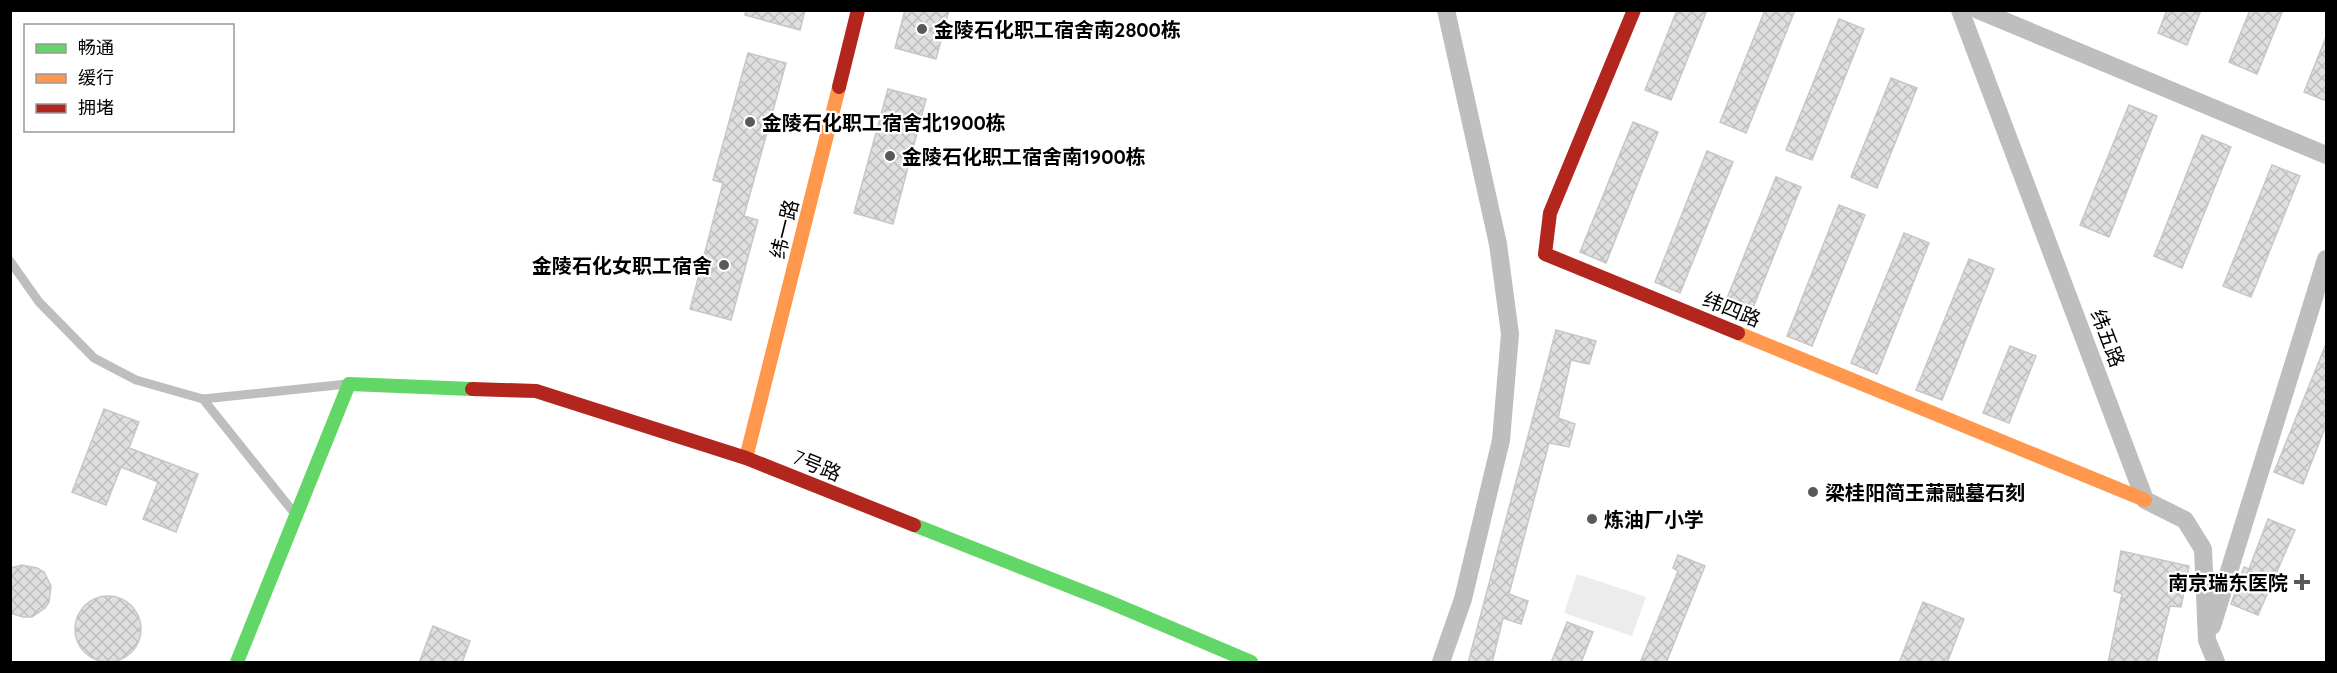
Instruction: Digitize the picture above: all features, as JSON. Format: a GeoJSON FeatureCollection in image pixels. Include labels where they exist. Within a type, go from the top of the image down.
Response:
{"type":"FeatureCollection","features":[{"type":"Feature","properties":{"kind":"street","name":"纬一路"},"geometry":{"type":"LineString","coordinates":[[746,458],[858,10]]}},
{"type":"Feature","properties":{"kind":"street"},"geometry":{"type":"LineString","coordinates":[[1441,663],[1463,599],[1501,440],[1510,334],[1498,244],[1446,10]]}},
{"type":"Feature","properties":{"kind":"street","name":"纬四路"},"geometry":{"type":"LineString","coordinates":[[1634,10],[1550,213],[1545,254],[2145,500]]}},
{"type":"Feature","properties":{"kind":"street","name":"纬五路"},"geometry":{"type":"LineString","coordinates":[[1960,10],[2145,500]]}},
{"type":"Feature","properties":{"kind":"street"},"geometry":{"type":"LineString","coordinates":[[1978,10],[2326,155]]}},
{"type":"Feature","properties":{"kind":"street"},"geometry":{"type":"LineString","coordinates":[[2207,640],[2326,259]]}},
{"type":"Feature","properties":{"kind":"street","name":"7号路"},"geometry":{"type":"LineString","coordinates":[[349,384],[536,391],[746,458],[1107,601],[1251,663]]}},
{"type":"Feature","properties":{"kind":"street"},"geometry":{"type":"LineString","coordinates":[[237,663],[349,384]]}},
{"type":"Feature","properties":{"kind":"street"},"geometry":{"type":"LineString","coordinates":[[2145,500],[2185,520],[2203,549],[2207,640],[2216,663]]}},
{"type":"Feature","properties":{"kind":"lane"},"geometry":{"type":"LineString","coordinates":[[10,261],[39,302],[94,358],[136,380],[203,399],[349,384]]}},
{"type":"Feature","properties":{"kind":"lane"},"geometry":{"type":"LineString","coordinates":[[203,399],[296,516]]}},
{"type":"Feature","properties":{"kind":"shaded area"},"geometry":{"type":"Polygon","coordinates":[[[1577,574],[1646,597],[1632,636],[1564,613],[1577,574]]]}},
{"type":"Feature","properties":{"kind":"building"},"geometry":{"type":"Polygon","coordinates":[[[746,10],[805,10],[800,30],[745,15],[746,10]]]}},
{"type":"Feature","properties":{"kind":"building","name":"金陵石化职工宿舍南2800栋"},"geometry":{"type":"Polygon","coordinates":[[[905,10],[949,10],[936,59],[895,48],[905,10]]]}},
{"type":"Feature","properties":{"kind":"building"},"geometry":{"type":"Polygon","coordinates":[[[1677,10],[1707,10],[1671,100],[1645,90],[1677,10]]]}},
{"type":"Feature","properties":{"kind":"building"},"geometry":{"type":"Polygon","coordinates":[[[1765,10],[1795,10],[1746,133],[1720,122],[1765,10]]]}},
{"type":"Feature","properties":{"kind":"building"},"geometry":{"type":"Polygon","coordinates":[[[2167,10],[2201,10],[2187,45],[2158,33],[2167,10]]]}},
{"type":"Feature","properties":{"kind":"building"},"geometry":{"type":"Polygon","coordinates":[[[2250,10],[2283,10],[2257,74],[2229,62],[2250,10]]]}},
{"type":"Feature","properties":{"kind":"building"},"geometry":{"type":"Polygon","coordinates":[[[1839,19],[1864,29],[1812,160],[1786,150],[1839,19]]]}},
{"type":"Feature","properties":{"kind":"building"},"geometry":{"type":"Polygon","coordinates":[[[2326,37],[2326,101],[2304,92],[2326,37]]]}},
{"type":"Feature","properties":{"kind":"building"},"geometry":{"type":"Polygon","coordinates":[[[748,53],[786,63],[744,216],[758,220],[731,320],[690,309],[723,183],[713,180],[748,53]]]}},
{"type":"Feature","properties":{"kind":"building"},"geometry":{"type":"Polygon","coordinates":[[[1891,78],[1917,88],[1877,188],[1851,177],[1891,78]]]}},
{"type":"Feature","properties":{"kind":"building","name":"金陵石化职工宿舍南1900栋"},"geometry":{"type":"Polygon","coordinates":[[[888,89],[926,99],[893,224],[854,213],[888,89]]]}},
{"type":"Feature","properties":{"kind":"building"},"geometry":{"type":"Polygon","coordinates":[[[2129,105],[2157,116],[2109,237],[2080,225],[2129,105]]]}},
{"type":"Feature","properties":{"kind":"building"},"geometry":{"type":"Polygon","coordinates":[[[1633,122],[1658,132],[1606,263],[1580,252],[1633,122]]]}},
{"type":"Feature","properties":{"kind":"building"},"geometry":{"type":"Polygon","coordinates":[[[2202,135],[2231,147],[2182,268],[2154,256],[2202,135]]]}},
{"type":"Feature","properties":{"kind":"building"},"geometry":{"type":"Polygon","coordinates":[[[1707,151],[1733,162],[1680,293],[1655,282],[1707,151]]]}},
{"type":"Feature","properties":{"kind":"building"},"geometry":{"type":"Polygon","coordinates":[[[2272,165],[2300,176],[2251,297],[2223,286],[2272,165]]]}},
{"type":"Feature","properties":{"kind":"building"},"geometry":{"type":"Polygon","coordinates":[[[1776,177],[1801,187],[1749,318],[1723,308],[1776,177]]]}},
{"type":"Feature","properties":{"kind":"building"},"geometry":{"type":"Polygon","coordinates":[[[1839,205],[1865,215],[1812,346],[1787,336],[1839,205]]]}},
{"type":"Feature","properties":{"kind":"building"},"geometry":{"type":"Polygon","coordinates":[[[1904,233],[1929,243],[1877,374],[1851,363],[1904,233]]]}},
{"type":"Feature","properties":{"kind":"building"},"geometry":{"type":"Polygon","coordinates":[[[1969,259],[1994,269],[1942,400],[1916,390],[1969,259]]]}},
{"type":"Feature","properties":{"kind":"building"},"geometry":{"type":"Polygon","coordinates":[[[1556,330],[1596,341],[1589,364],[1571,360],[1558,418],[1575,424],[1569,447],[1549,443],[1509,594],[1528,601],[1521,624],[1503,618],[1492,663],[1468,663],[1556,330]]]}},
{"type":"Feature","properties":{"kind":"building"},"geometry":{"type":"Polygon","coordinates":[[[2326,344],[2326,425],[2303,484],[2274,472],[2326,344]]]}},
{"type":"Feature","properties":{"kind":"building"},"geometry":{"type":"Polygon","coordinates":[[[2010,346],[2036,356],[2009,423],[1983,413],[2010,346]]]}},
{"type":"Feature","properties":{"kind":"building"},"geometry":{"type":"Polygon","coordinates":[[[104,409],[139,422],[129,448],[198,474],[176,532],[143,519],[158,482],[121,467],[106,505],[72,492],[104,409]]]}},
{"type":"Feature","properties":{"kind":"building"},"geometry":{"type":"Polygon","coordinates":[[[2268,519],[2295,530],[2258,615],[2231,604],[2244,567],[2249,569],[2268,519]]]}},
{"type":"Feature","properties":{"kind":"building"},"geometry":{"type":"Polygon","coordinates":[[[2121,551],[2189,566],[2181,607],[2170,606],[2156,663],[2108,663],[2122,594],[2114,591],[2121,551]]]}},
{"type":"Feature","properties":{"kind":"building"},"geometry":{"type":"Polygon","coordinates":[[[1678,555],[1705,566],[1666,663],[1640,663],[1678,571],[1673,568],[1678,555]]]}},
{"type":"Feature","properties":{"kind":"building"},"geometry":{"type":"Polygon","coordinates":[[[22,565],[44,572],[51,586],[49,602],[45,608],[32,617],[10,613],[10,568],[22,565]]]}},
{"type":"Feature","properties":{"kind":"building"},"geometry":{"type":"Polygon","coordinates":[[[108,596],[120,599],[131,606],[138,617],[141,629],[138,641],[131,652],[120,659],[108,662],[96,659],[85,652],[78,641],[75,629],[78,617],[85,606],[96,599],[108,596]]]}},
{"type":"Feature","properties":{"kind":"building"},"geometry":{"type":"Polygon","coordinates":[[[1923,602],[1964,619],[1947,663],[1899,663],[1923,602]]]}},
{"type":"Feature","properties":{"kind":"building"},"geometry":{"type":"Polygon","coordinates":[[[1567,622],[1593,632],[1581,663],[1551,663],[1567,622]]]}},
{"type":"Feature","properties":{"kind":"building"},"geometry":{"type":"Polygon","coordinates":[[[433,626],[470,641],[462,663],[419,663],[433,626]]]}},
{"type":"Feature","properties":{"kind":"traffic: fast"},"geometry":{"type":"LineString","coordinates":[[237,662],[349,384],[472,389]]}},
{"type":"Feature","properties":{"kind":"traffic: fast"},"geometry":{"type":"LineString","coordinates":[[914,525],[1107,601],[1251,662]]}},
{"type":"Feature","properties":{"kind":"traffic: slow"},"geometry":{"type":"LineString","coordinates":[[746,458],[839,87]]}},
{"type":"Feature","properties":{"kind":"traffic: slow"},"geometry":{"type":"LineString","coordinates":[[1738,333],[2145,500]]}},
{"type":"Feature","properties":{"kind":"traffic: jam"},"geometry":{"type":"LineString","coordinates":[[839,87],[858,10]]}},
{"type":"Feature","properties":{"kind":"traffic: jam"},"geometry":{"type":"LineString","coordinates":[[1634,10],[1550,213],[1545,254],[1738,333]]}},
{"type":"Feature","properties":{"kind":"traffic: jam"},"geometry":{"type":"LineString","coordinates":[[472,389],[536,391],[746,458],[914,525]]}},
{"type":"Feature","properties":{"kind":"place","name":"金陵石化职工宿舍南2800栋"},"geometry":{"type":"Point","coordinates":[922,29]}},
{"type":"Feature","properties":{"kind":"place","name":"金陵石化职工宿舍北1900栋"},"geometry":{"type":"Point","coordinates":[750,122]}},
{"type":"Feature","properties":{"kind":"place","name":"金陵石化职工宿舍南1900栋"},"geometry":{"type":"Point","coordinates":[890,156]}},
{"type":"Feature","properties":{"kind":"place","name":"金陵石化女职工宿舍"},"geometry":{"type":"Point","coordinates":[724,265]}},
{"type":"Feature","properties":{"kind":"place","name":"梁桂阳简王萧融墓石刻"},"geometry":{"type":"Point","coordinates":[1813,492]}},
{"type":"Feature","properties":{"kind":"place","name":"炼油厂小学"},"geometry":{"type":"Point","coordinates":[1592,519]}},
{"type":"Feature","properties":{"kind":"place","name":"南京瑞东医院"},"geometry":{"type":"Point","coordinates":[2302,582]}}]}
